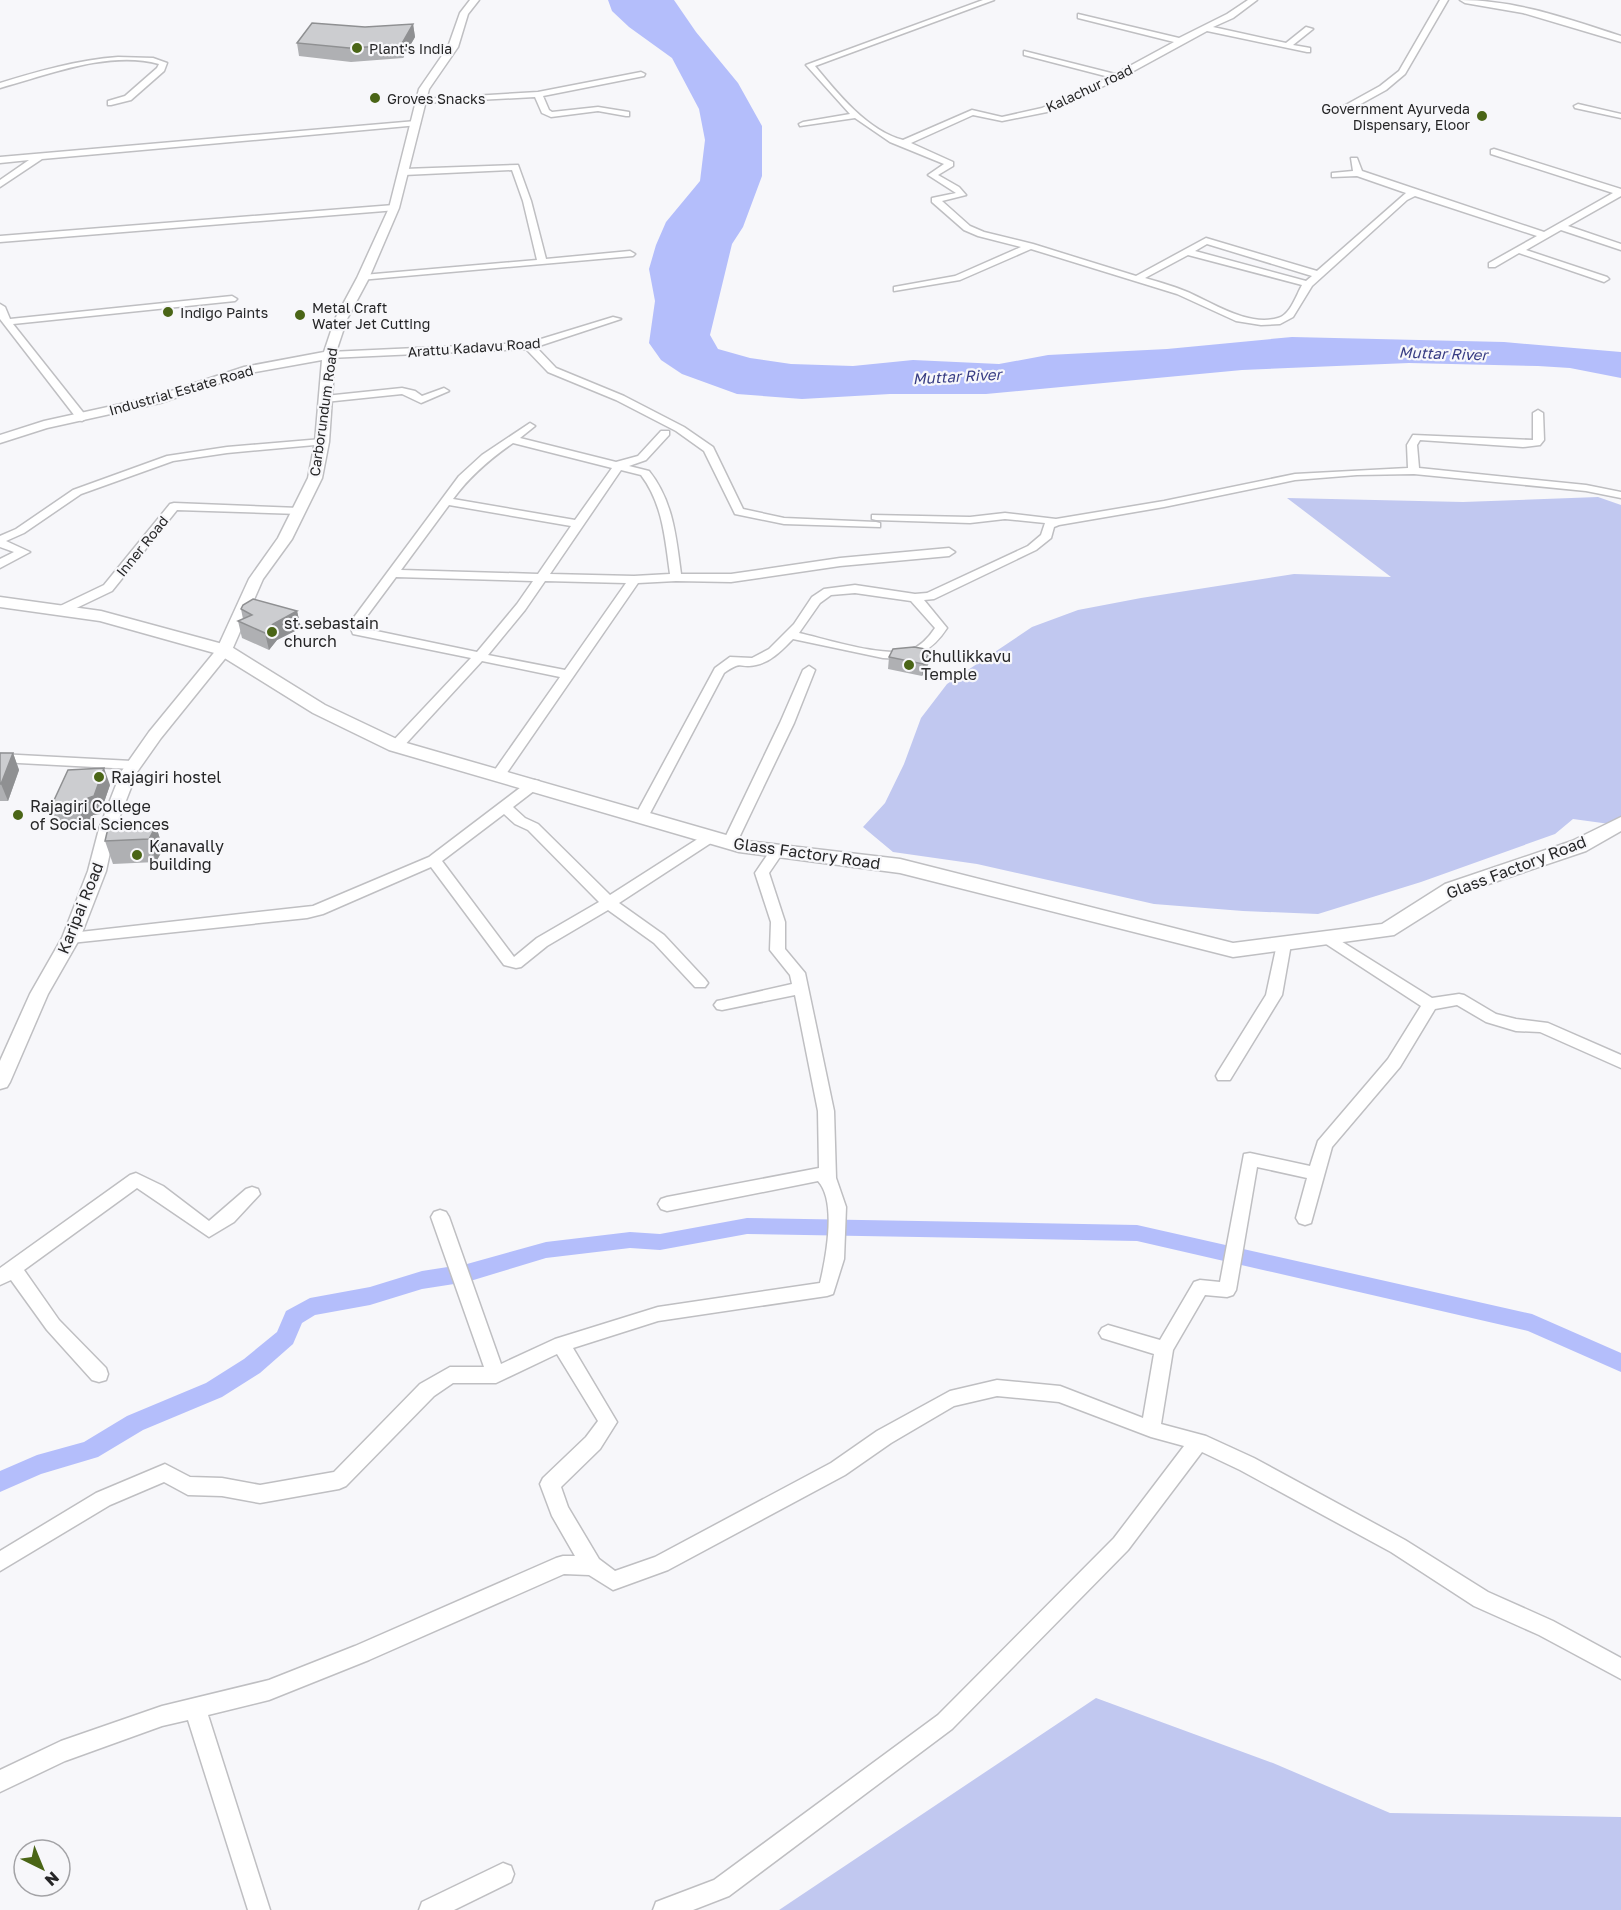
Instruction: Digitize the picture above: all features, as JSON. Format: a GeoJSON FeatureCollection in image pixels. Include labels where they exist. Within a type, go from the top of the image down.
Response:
{"type":"FeatureCollection","features":[{"type":"Feature","properties":{"kind":"main road"},"geometry":{"type":"LineString","coordinates":[[1465,0],[1494,1],[1621,39]]}},
{"type":"Feature","properties":{"kind":"main road","name":"Glass Factory Road"},"geometry":{"type":"LineString","coordinates":[[0,602],[101,616],[224,650],[319,710],[396,746],[721,839],[777,851],[900,866],[1233,950],[1387,930],[1452,889],[1579,846],[1621,823]]}},
{"type":"Feature","properties":{"kind":"street","name":"Carborundum Road"},"geometry":{"type":"LineString","coordinates":[[224,650],[256,579],[285,539],[315,478],[321,442],[329,355],[341,319],[363,278],[394,208],[424,89],[453,47],[464,13],[475,0]]}},
{"type":"Feature","properties":{"kind":"street"},"geometry":{"type":"LineString","coordinates":[[990,0],[810,65],[828,87],[857,115],[894,142],[904,143],[950,164],[932,175],[937,180],[958,190],[962,195],[935,200],[968,228],[981,234],[1030,246],[1180,292],[1239,319],[1261,322],[1280,321],[1290,315],[1308,284],[1404,198],[1414,193]]}},
{"type":"Feature","properties":{"kind":"street","name":"Kalachur road"},"geometry":{"type":"LineString","coordinates":[[904,143],[972,112],[1002,119],[1044,110],[1159,55],[1180,41],[1230,16],[1253,0]]}},
{"type":"Feature","properties":{"kind":"street"},"geometry":{"type":"LineString","coordinates":[[1346,109],[1383,88],[1402,72],[1444,0]]}},
{"type":"Feature","properties":{"kind":"street"},"geometry":{"type":"LineString","coordinates":[[1081,16],[1180,41]]}},
{"type":"Feature","properties":{"kind":"street"},"geometry":{"type":"LineString","coordinates":[[1205,28],[1307,50]]}},
{"type":"Feature","properties":{"kind":"street"},"geometry":{"type":"LineString","coordinates":[[1287,46],[1309,29]]}},
{"type":"Feature","properties":{"kind":"street"},"geometry":{"type":"LineString","coordinates":[[1027,52],[1116,77]]}},
{"type":"Feature","properties":{"kind":"street"},"geometry":{"type":"LineString","coordinates":[[0,86],[64,65],[90,61],[132,59],[163,63],[161,69],[128,98],[111,103]]}},
{"type":"Feature","properties":{"kind":"street"},"geometry":{"type":"LineString","coordinates":[[422,101],[538,94],[641,75]]}},
{"type":"Feature","properties":{"kind":"street"},"geometry":{"type":"LineString","coordinates":[[538,94],[545,111],[551,115],[588,108],[610,109],[626,114]]}},
{"type":"Feature","properties":{"kind":"street"},"geometry":{"type":"LineString","coordinates":[[1578,106],[1621,116]]}},
{"type":"Feature","properties":{"kind":"street"},"geometry":{"type":"LineString","coordinates":[[803,124],[857,115]]}},
{"type":"Feature","properties":{"kind":"street"},"geometry":{"type":"LineString","coordinates":[[0,160],[416,123]]}},
{"type":"Feature","properties":{"kind":"street"},"geometry":{"type":"LineString","coordinates":[[1494,152],[1621,192]]}},
{"type":"Feature","properties":{"kind":"street"},"geometry":{"type":"LineString","coordinates":[[0,184],[39,157]]}},
{"type":"Feature","properties":{"kind":"street"},"geometry":{"type":"LineString","coordinates":[[1354,160],[1358,173]]}},
{"type":"Feature","properties":{"kind":"street"},"geometry":{"type":"LineString","coordinates":[[404,172],[515,167],[527,201],[542,262]]}},
{"type":"Feature","properties":{"kind":"street"},"geometry":{"type":"LineString","coordinates":[[1335,175],[1358,173],[1545,235]]}},
{"type":"Feature","properties":{"kind":"street"},"geometry":{"type":"LineString","coordinates":[[1492,265],[1621,192]]}},
{"type":"Feature","properties":{"kind":"street"},"geometry":{"type":"LineString","coordinates":[[0,239],[394,208]]}},
{"type":"Feature","properties":{"kind":"street"},"geometry":{"type":"LineString","coordinates":[[1560,226],[1621,247]]}},
{"type":"Feature","properties":{"kind":"street"},"geometry":{"type":"LineString","coordinates":[[1137,279],[1206,241],[1319,275]]}},
{"type":"Feature","properties":{"kind":"street"},"geometry":{"type":"LineString","coordinates":[[897,289],[957,278],[1030,246]]}},
{"type":"Feature","properties":{"kind":"street"},"geometry":{"type":"LineString","coordinates":[[1518,250],[1604,279]]}},
{"type":"Feature","properties":{"kind":"street"},"geometry":{"type":"LineString","coordinates":[[1188,252],[1308,284]]}},
{"type":"Feature","properties":{"kind":"street"},"geometry":{"type":"LineString","coordinates":[[363,278],[630,254]]}},
{"type":"Feature","properties":{"kind":"street"},"geometry":{"type":"LineString","coordinates":[[6,322],[232,299]]}},
{"type":"Feature","properties":{"kind":"street"},"geometry":{"type":"LineString","coordinates":[[0,306],[6,322],[82,418]]}},
{"type":"Feature","properties":{"kind":"street","name":"Arattu Kadavu Road"},"geometry":{"type":"LineString","coordinates":[[329,355],[529,345],[616,319]]}},
{"type":"Feature","properties":{"kind":"street"},"geometry":{"type":"LineString","coordinates":[[529,345],[552,370],[620,398],[680,429],[709,449],[740,512],[784,521],[970,520],[1005,516],[1056,522]]}},
{"type":"Feature","properties":{"kind":"street","name":"Industrial Estate Road"},"geometry":{"type":"LineString","coordinates":[[0,439],[44,425],[156,400],[248,370],[329,355]]}},
{"type":"Feature","properties":{"kind":"street"},"geometry":{"type":"LineString","coordinates":[[325,399],[402,391],[411,393],[421,400],[444,391]]}},
{"type":"Feature","properties":{"kind":"street"},"geometry":{"type":"LineString","coordinates":[[1414,471],[1412,445],[1417,437],[1536,443],[1539,440],[1538,413]]}},
{"type":"Feature","properties":{"kind":"street"},"geometry":{"type":"LineString","coordinates":[[530,426],[486,457],[462,478],[355,624],[357,631],[568,675]]}},
{"type":"Feature","properties":{"kind":"street"},"geometry":{"type":"LineString","coordinates":[[396,746],[480,656],[521,607],[619,465],[642,458],[665,433]]}},
{"type":"Feature","properties":{"kind":"street"},"geometry":{"type":"LineString","coordinates":[[512,439],[645,473],[655,483],[666,513],[676,577]]}},
{"type":"Feature","properties":{"kind":"street"},"geometry":{"type":"LineString","coordinates":[[0,542],[77,492],[171,458],[227,450],[321,442]]}},
{"type":"Feature","properties":{"kind":"street"},"geometry":{"type":"LineString","coordinates":[[642,816],[719,671],[734,660],[754,662],[772,652],[799,626],[816,600],[828,592],[855,589],[915,598],[930,596],[1032,548],[1047,536],[1049,525],[1056,522],[1164,504],[1295,477],[1357,472],[1414,471],[1586,488],[1621,495]]}},
{"type":"Feature","properties":{"kind":"street"},"geometry":{"type":"LineString","coordinates":[[446,501],[580,524]]}},
{"type":"Feature","properties":{"kind":"street","name":"Inner Road"},"geometry":{"type":"LineString","coordinates":[[62,610],[108,588],[174,506],[299,512]]}},
{"type":"Feature","properties":{"kind":"street"},"geometry":{"type":"LineString","coordinates":[[0,542],[24,552],[0,564]]}},
{"type":"Feature","properties":{"kind":"street"},"geometry":{"type":"LineString","coordinates":[[394,573],[634,580],[676,577],[750,577],[840,562],[949,552]]}},
{"type":"Feature","properties":{"kind":"street"},"geometry":{"type":"LineString","coordinates":[[499,774],[634,580]]}},
{"type":"Feature","properties":{"kind":"street"},"geometry":{"type":"LineString","coordinates":[[790,635],[873,652],[909,654],[922,648],[934,638],[940,628],[915,598]]}},
{"type":"Feature","properties":{"kind":"street","name":"Karipai Road"},"geometry":{"type":"LineString","coordinates":[[0,1082],[39,994],[71,938],[98,871],[107,829],[132,765],[224,650]]}},
{"type":"Feature","properties":{"kind":"street"},"geometry":{"type":"LineString","coordinates":[[434,860],[509,961],[516,963],[542,942],[721,839],[787,723],[809,670]]}},
{"type":"Feature","properties":{"kind":"street"},"geometry":{"type":"LineString","coordinates":[[0,758],[132,765]]}},
{"type":"Feature","properties":{"kind":"street"},"geometry":{"type":"LineString","coordinates":[[71,938],[307,913],[434,860],[534,784]]}},
{"type":"Feature","properties":{"kind":"street"},"geometry":{"type":"LineString","coordinates":[[506,807],[520,821],[533,827],[609,903],[659,939],[700,983]]}},
{"type":"Feature","properties":{"kind":"street"},"geometry":{"type":"LineString","coordinates":[[0,1562],[104,1499],[165,1473],[188,1486],[222,1487],[260,1494],[339,1480],[428,1390],[450,1375],[496,1375],[561,1344],[657,1314],[827,1289],[835,1260],[837,1207],[828,1178],[826,1112],[801,988],[797,973],[777,950],[778,922],[762,873],[777,851]]}},
{"type":"Feature","properties":{"kind":"street"},"geometry":{"type":"LineString","coordinates":[[1328,938],[1430,1004],[1459,999],[1491,1018],[1516,1025],[1542,1027],[1621,1062]]}},
{"type":"Feature","properties":{"kind":"street"},"geometry":{"type":"LineString","coordinates":[[1224,1076],[1274,995],[1284,944]]}},
{"type":"Feature","properties":{"kind":"street"},"geometry":{"type":"LineString","coordinates":[[722,1005],[801,988]]}},
{"type":"Feature","properties":{"kind":"street"},"geometry":{"type":"LineString","coordinates":[[1305,1218],[1324,1145],[1394,1063],[1430,1004]]}},
{"type":"Feature","properties":{"kind":"street"},"geometry":{"type":"LineString","coordinates":[[1151,1429],[1164,1349],[1200,1287],[1227,1290],[1250,1159],[1317,1174]]}},
{"type":"Feature","properties":{"kind":"street"},"geometry":{"type":"LineString","coordinates":[[667,1204],[820,1173],[828,1178]]}},
{"type":"Feature","properties":{"kind":"street"},"geometry":{"type":"LineString","coordinates":[[99,1374],[75,1353],[7,1274],[136,1180],[157,1191],[209,1230],[228,1217],[252,1194]]}},
{"type":"Feature","properties":{"kind":"street"},"geometry":{"type":"LineString","coordinates":[[440,1217],[496,1375]]}},
{"type":"Feature","properties":{"kind":"street"},"geometry":{"type":"LineString","coordinates":[[1108,1333],[1164,1349]]}},
{"type":"Feature","properties":{"kind":"street"},"geometry":{"type":"LineString","coordinates":[[561,1344],[608,1422],[592,1443],[550,1484],[559,1510],[592,1566],[613,1581],[661,1564],[838,1469],[884,1437],[950,1399],[997,1388],[1060,1394],[1151,1429],[1199,1442],[1247,1464],[1398,1546],[1480,1599],[1546,1628],[1621,1669]]}},
{"type":"Feature","properties":{"kind":"street"},"geometry":{"type":"LineString","coordinates":[[664,1910],[722,1888],[786,1838],[945,1722],[1121,1544],[1199,1442]]}},
{"type":"Feature","properties":{"kind":"street"},"geometry":{"type":"LineString","coordinates":[[0,1781],[61,1752],[162,1716],[269,1690],[563,1565],[592,1566]]}},
{"type":"Feature","properties":{"kind":"street"},"geometry":{"type":"LineString","coordinates":[[195,1708],[259,1910]]}},
{"type":"Feature","properties":{"kind":"street"},"geometry":{"type":"LineString","coordinates":[[430,1910],[503,1874]]}},
{"type":"Feature","properties":{"kind":"shaded area"},"geometry":{"type":"Polygon","coordinates":[[[1598,497],[1621,505],[1621,822],[1617,825],[1573,819],[1555,834],[1421,882],[1318,914],[1154,904],[977,864],[893,852],[863,827],[885,803],[904,764],[921,718],[947,684],[1032,627],[1078,610],[1294,574],[1391,577],[1287,498],[1463,502],[1598,497]]]}},
{"type":"Feature","properties":{"kind":"shaded area"},"geometry":{"type":"Polygon","coordinates":[[[1096,1698],[1273,1763],[1390,1813],[1621,1817],[1621,1910],[779,1910],[1096,1698]]]}},
{"type":"Feature","properties":{"kind":"water","name":"Muttar River"},"geometry":{"type":"Polygon","coordinates":[[[608,0],[674,0],[696,32],[738,83],[762,126],[762,176],[743,227],[732,244],[710,335],[718,349],[750,358],[791,364],[853,366],[913,360],[999,364],[1048,355],[1167,349],[1292,337],[1504,342],[1621,352],[1621,378],[1570,368],[1409,363],[1242,370],[986,394],[890,394],[802,399],[737,394],[682,374],[661,360],[649,343],[655,301],[649,269],[666,222],[700,181],[705,140],[699,109],[672,58],[629,27],[612,11],[608,0]]]}},
{"type":"Feature","properties":{"kind":"building"},"geometry":{"type":"Polygon","coordinates":[[[312,23],[365,27],[413,24],[401,45],[349,48],[297,43],[312,23]]]}},
{"type":"Feature","properties":{"kind":"building"},"geometry":{"type":"Polygon","coordinates":[[[253,599],[297,611],[273,624],[265,633],[238,621],[252,615],[241,609],[253,599]]]}},
{"type":"Feature","properties":{"kind":"building"},"geometry":{"type":"Polygon","coordinates":[[[914,647],[931,650],[923,664],[889,657],[893,649],[914,647]]]}},
{"type":"Feature","properties":{"kind":"building"},"geometry":{"type":"Polygon","coordinates":[[[0,753],[13,753],[1,784],[0,784],[0,753]]]}},
{"type":"Feature","properties":{"kind":"building"},"geometry":{"type":"Polygon","coordinates":[[[104,768],[94,796],[88,798],[80,812],[49,811],[68,770],[104,768]]]}},
{"type":"Feature","properties":{"kind":"building"},"geometry":{"type":"Polygon","coordinates":[[[109,824],[156,826],[149,839],[105,841],[109,824]]]}},
{"type":"Feature","properties":{"kind":"waterway"},"geometry":{"type":"LineString","coordinates":[[0,1482],[37,1465],[90,1450],[135,1423],[214,1390],[252,1366],[285,1338],[294,1317],[310,1307],[370,1296],[422,1280],[467,1273],[546,1250],[630,1240],[660,1242],[747,1226],[1137,1233],[1532,1323],[1621,1363]]}},
{"type":"Feature","properties":{"kind":"place","name":"Plant's India"},"geometry":{"type":"Point","coordinates":[357,48]}},
{"type":"Feature","properties":{"kind":"place","name":"Groves Snacks"},"geometry":{"type":"Point","coordinates":[375,98]}},
{"type":"Feature","properties":{"kind":"place","name":"Government Ayurveda Dispensary, Eloor"},"geometry":{"type":"Point","coordinates":[1482,116]}},
{"type":"Feature","properties":{"kind":"place","name":"Indigo Paints"},"geometry":{"type":"Point","coordinates":[168,312]}},
{"type":"Feature","properties":{"kind":"place","name":"Metal Craft Water Jet Cutting"},"geometry":{"type":"Point","coordinates":[300,315]}},
{"type":"Feature","properties":{"kind":"place","name":"st.sebastain church"},"geometry":{"type":"Point","coordinates":[272,632]}},
{"type":"Feature","properties":{"kind":"place","name":"Chullikkavu Temple"},"geometry":{"type":"Point","coordinates":[909,665]}},
{"type":"Feature","properties":{"kind":"place","name":"Rajagiri hostel"},"geometry":{"type":"Point","coordinates":[99,777]}},
{"type":"Feature","properties":{"kind":"place","name":"Rajagiri College of Social Sciences"},"geometry":{"type":"Point","coordinates":[18,815]}},
{"type":"Feature","properties":{"kind":"place","name":"Kanavally building"},"geometry":{"type":"Point","coordinates":[137,855]}}]}
